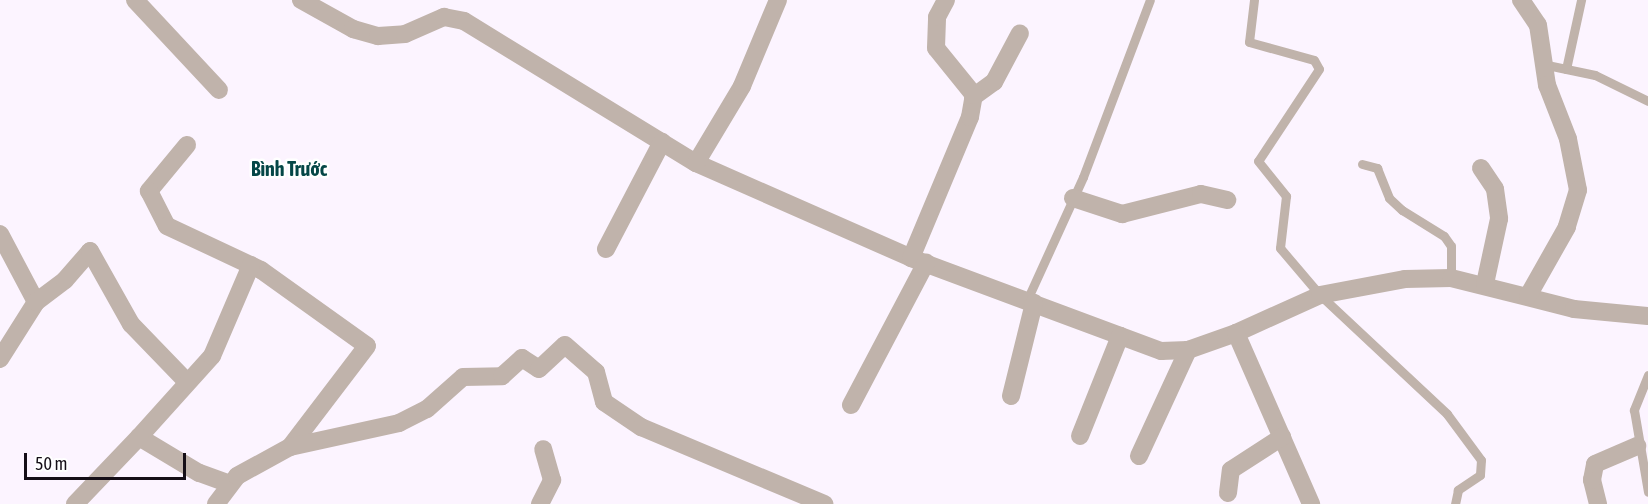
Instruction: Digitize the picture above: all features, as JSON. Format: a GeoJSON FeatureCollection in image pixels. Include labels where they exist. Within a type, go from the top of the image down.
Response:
{"type":"FeatureCollection","features":[{"type":"Feature","properties":{"kind":"street"},"geometry":{"type":"LineString","coordinates":[[135,0],[219,90]]}},
{"type":"Feature","properties":{"kind":"street"},"geometry":{"type":"LineString","coordinates":[[301,0],[354,30],[378,36],[405,34],[444,17],[464,21],[696,163],[918,260],[1161,351],[1188,350],[1236,333],[1320,294],[1405,279],[1451,278],[1485,284],[1574,309],[1648,316]]}},
{"type":"Feature","properties":{"kind":"street"},"geometry":{"type":"LineString","coordinates":[[696,163],[742,86],[778,0]]}},
{"type":"Feature","properties":{"kind":"street"},"geometry":{"type":"LineString","coordinates":[[850,405],[918,260],[970,117],[973,98],[966,79],[936,48],[937,17],[946,0]]}},
{"type":"Feature","properties":{"kind":"street"},"geometry":{"type":"LineString","coordinates":[[1521,0],[1538,25],[1547,65],[1547,85],[1568,139],[1578,190],[1567,227],[1528,296]]}},
{"type":"Feature","properties":{"kind":"street"},"geometry":{"type":"LineString","coordinates":[[973,98],[994,82],[1020,33]]}},
{"type":"Feature","properties":{"kind":"street"},"geometry":{"type":"LineString","coordinates":[[606,249],[662,142]]}},
{"type":"Feature","properties":{"kind":"street"},"geometry":{"type":"LineString","coordinates":[[187,145],[149,191],[151,201],[167,226],[251,265],[367,346],[290,447]]}},
{"type":"Feature","properties":{"kind":"street"},"geometry":{"type":"LineString","coordinates":[[1481,168],[1495,189],[1499,219],[1485,284]]}},
{"type":"Feature","properties":{"kind":"street"},"geometry":{"type":"LineString","coordinates":[[1073,198],[1122,214],[1201,194],[1227,200]]}},
{"type":"Feature","properties":{"kind":"street"},"geometry":{"type":"LineString","coordinates":[[0,234],[36,302]]}},
{"type":"Feature","properties":{"kind":"street"},"geometry":{"type":"LineString","coordinates":[[0,359],[36,302],[65,280],[90,251],[131,324],[187,382]]}},
{"type":"Feature","properties":{"kind":"street"},"geometry":{"type":"LineString","coordinates":[[75,504],[139,437],[220,344],[251,265]]}},
{"type":"Feature","properties":{"kind":"street"},"geometry":{"type":"LineString","coordinates":[[1011,396],[1031,302]]}},
{"type":"Feature","properties":{"kind":"street"},"geometry":{"type":"LineString","coordinates":[[1236,333],[1311,504]]}},
{"type":"Feature","properties":{"kind":"street"},"geometry":{"type":"LineString","coordinates":[[1080,436],[1120,336]]}},
{"type":"Feature","properties":{"kind":"street"},"geometry":{"type":"LineString","coordinates":[[216,504],[230,484],[252,464],[290,447],[399,423],[427,409],[463,377],[502,376],[522,358],[539,369],[565,345],[596,372],[604,402],[641,427],[824,504]]}},
{"type":"Feature","properties":{"kind":"street"},"geometry":{"type":"LineString","coordinates":[[1139,456],[1188,350]]}},
{"type":"Feature","properties":{"kind":"street"},"geometry":{"type":"LineString","coordinates":[[139,437],[200,473],[230,484]]}},
{"type":"Feature","properties":{"kind":"street"},"geometry":{"type":"LineString","coordinates":[[1228,493],[1236,464],[1282,437]]}},
{"type":"Feature","properties":{"kind":"street"},"geometry":{"type":"LineString","coordinates":[[1598,504],[1592,480],[1595,464],[1637,446]]}},
{"type":"Feature","properties":{"kind":"street"},"geometry":{"type":"LineString","coordinates":[[540,504],[552,480],[543,450]]}},
{"type":"Feature","properties":{"kind":"lane"},"geometry":{"type":"LineString","coordinates":[[1031,302],[1150,0]]}},
{"type":"Feature","properties":{"kind":"lane"},"geometry":{"type":"LineString","coordinates":[[1254,0],[1249,42],[1318,64],[1258,165],[1286,196],[1278,241],[1284,257],[1447,414],[1481,460],[1480,475],[1458,490],[1455,504]]}},
{"type":"Feature","properties":{"kind":"lane"},"geometry":{"type":"LineString","coordinates":[[1566,69],[1581,0]]}},
{"type":"Feature","properties":{"kind":"lane"},"geometry":{"type":"LineString","coordinates":[[1547,65],[1621,85],[1648,101]]}},
{"type":"Feature","properties":{"kind":"lane"},"geometry":{"type":"LineString","coordinates":[[1362,164],[1377,168],[1397,205],[1444,236],[1451,246],[1451,278]]}},
{"type":"Feature","properties":{"kind":"lane"},"geometry":{"type":"LineString","coordinates":[[1648,375],[1634,410],[1637,446],[1648,492]]}},
{"type":"Feature","properties":{"kind":"district","name":"Bình Trước"},"geometry":{"type":"Point","coordinates":[289,168]}}]}
